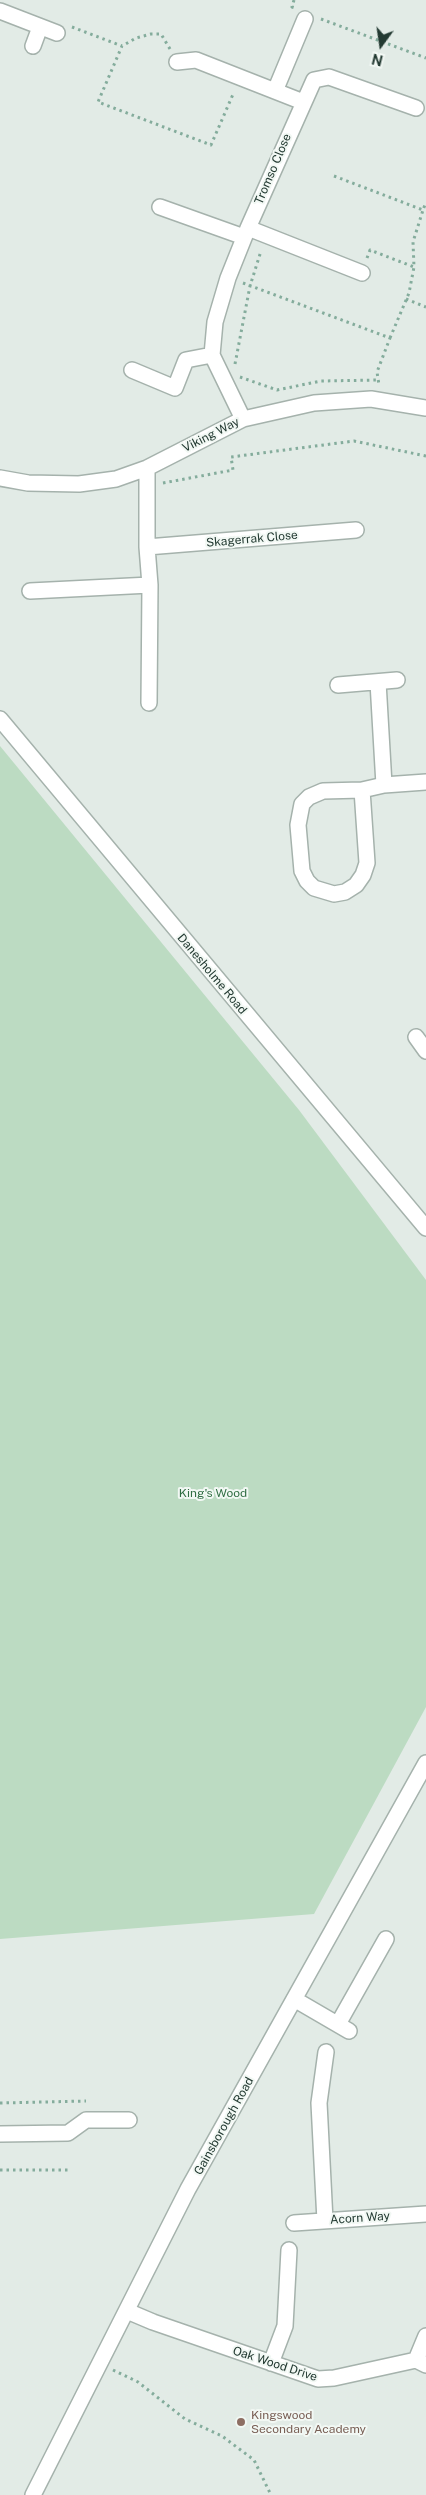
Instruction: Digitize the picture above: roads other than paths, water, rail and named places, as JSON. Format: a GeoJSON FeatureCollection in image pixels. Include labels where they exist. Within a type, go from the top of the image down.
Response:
{"type":"FeatureCollection","features":[{"type":"Feature","properties":{"kind":"street"},"geometry":{"type":"LineString","coordinates":[[0,11],[57,33]]}},
{"type":"Feature","properties":{"kind":"street"},"geometry":{"type":"LineString","coordinates":[[275,91],[306,15]]}},
{"type":"Feature","properties":{"kind":"street"},"geometry":{"type":"LineString","coordinates":[[33,46],[40,27]]}},
{"type":"Feature","properties":{"kind":"street"},"geometry":{"type":"LineString","coordinates":[[177,62],[196,60],[303,102]]}},
{"type":"Feature","properties":{"kind":"street","name":"Tromso Close"},"geometry":{"type":"LineString","coordinates":[[212,355],[215,322],[228,278],[314,80],[329,77],[416,108]]}},
{"type":"Feature","properties":{"kind":"street"},"geometry":{"type":"LineString","coordinates":[[160,207],[246,233],[267,235],[362,272]]}},
{"type":"Feature","properties":{"kind":"street"},"geometry":{"type":"LineString","coordinates":[[132,370],[175,388],[186,360],[212,355],[243,419]]}},
{"type":"Feature","properties":{"kind":"street","name":"Viking Way"},"geometry":{"type":"LineString","coordinates":[[0,478],[28,483],[79,484],[116,479],[147,468],[243,419],[314,403],[371,399],[426,408]]}},
{"type":"Feature","properties":{"kind":"street"},"geometry":{"type":"LineString","coordinates":[[147,468],[147,547],[150,585],[149,703]]}},
{"type":"Feature","properties":{"kind":"street","name":"Skagerrak Close"},"geometry":{"type":"LineString","coordinates":[[147,547],[356,530]]}},
{"type":"Feature","properties":{"kind":"street"},"geometry":{"type":"LineString","coordinates":[[30,591],[150,585]]}},
{"type":"Feature","properties":{"kind":"street"},"geometry":{"type":"LineString","coordinates":[[338,685],[397,680]]}},
{"type":"Feature","properties":{"kind":"street"},"geometry":{"type":"LineString","coordinates":[[378,682],[384,785]]}},
{"type":"Feature","properties":{"kind":"street","name":"Danesholme Road"},"geometry":{"type":"LineString","coordinates":[[0,719],[426,1228]]}},
{"type":"Feature","properties":{"kind":"street"},"geometry":{"type":"LineString","coordinates":[[362,790],[367,863],[363,875],[356,885],[345,892],[334,894],[314,888],[307,881],[301,863],[298,825],[302,804],[309,797],[323,791],[362,790],[384,785],[426,782]]}},
{"type":"Feature","properties":{"kind":"street"},"geometry":{"type":"LineString","coordinates":[[416,1037],[426,1051]]}},
{"type":"Feature","properties":{"kind":"street","name":"Gainsborough Road"},"geometry":{"type":"LineString","coordinates":[[34,2495],[188,2190],[426,1763]]}},
{"type":"Feature","properties":{"kind":"street"},"geometry":{"type":"LineString","coordinates":[[294,1999],[344,2028],[386,1939]]}},
{"type":"Feature","properties":{"kind":"street"},"geometry":{"type":"LineString","coordinates":[[325,2221],[319,2103],[326,2052]]}},
{"type":"Feature","properties":{"kind":"street"},"geometry":{"type":"LineString","coordinates":[[0,2134],[68,2133],[86,2120],[129,2120]]}},
{"type":"Feature","properties":{"kind":"street","name":"Acorn Way"},"geometry":{"type":"LineString","coordinates":[[294,2223],[426,2214]]}},
{"type":"Feature","properties":{"kind":"street"},"geometry":{"type":"LineString","coordinates":[[271,2364],[285,2326],[289,2250]]}},
{"type":"Feature","properties":{"kind":"street","name":"Oak Wood Drive"},"geometry":{"type":"LineString","coordinates":[[127,2311],[153,2322],[318,2379],[334,2378],[421,2362]]}},
{"type":"Feature","properties":{"kind":"street"},"geometry":{"type":"LineString","coordinates":[[421,2362],[426,2336]]}},
{"type":"Feature","properties":{"kind":"place","name":"Kingswood Secondary Academy"},"geometry":{"type":"Point","coordinates":[241,2422]}},
{"type":"Feature","properties":{"kind":"park label","name":"King's Wood"},"geometry":{"type":"Point","coordinates":[213,1493]}}]}
